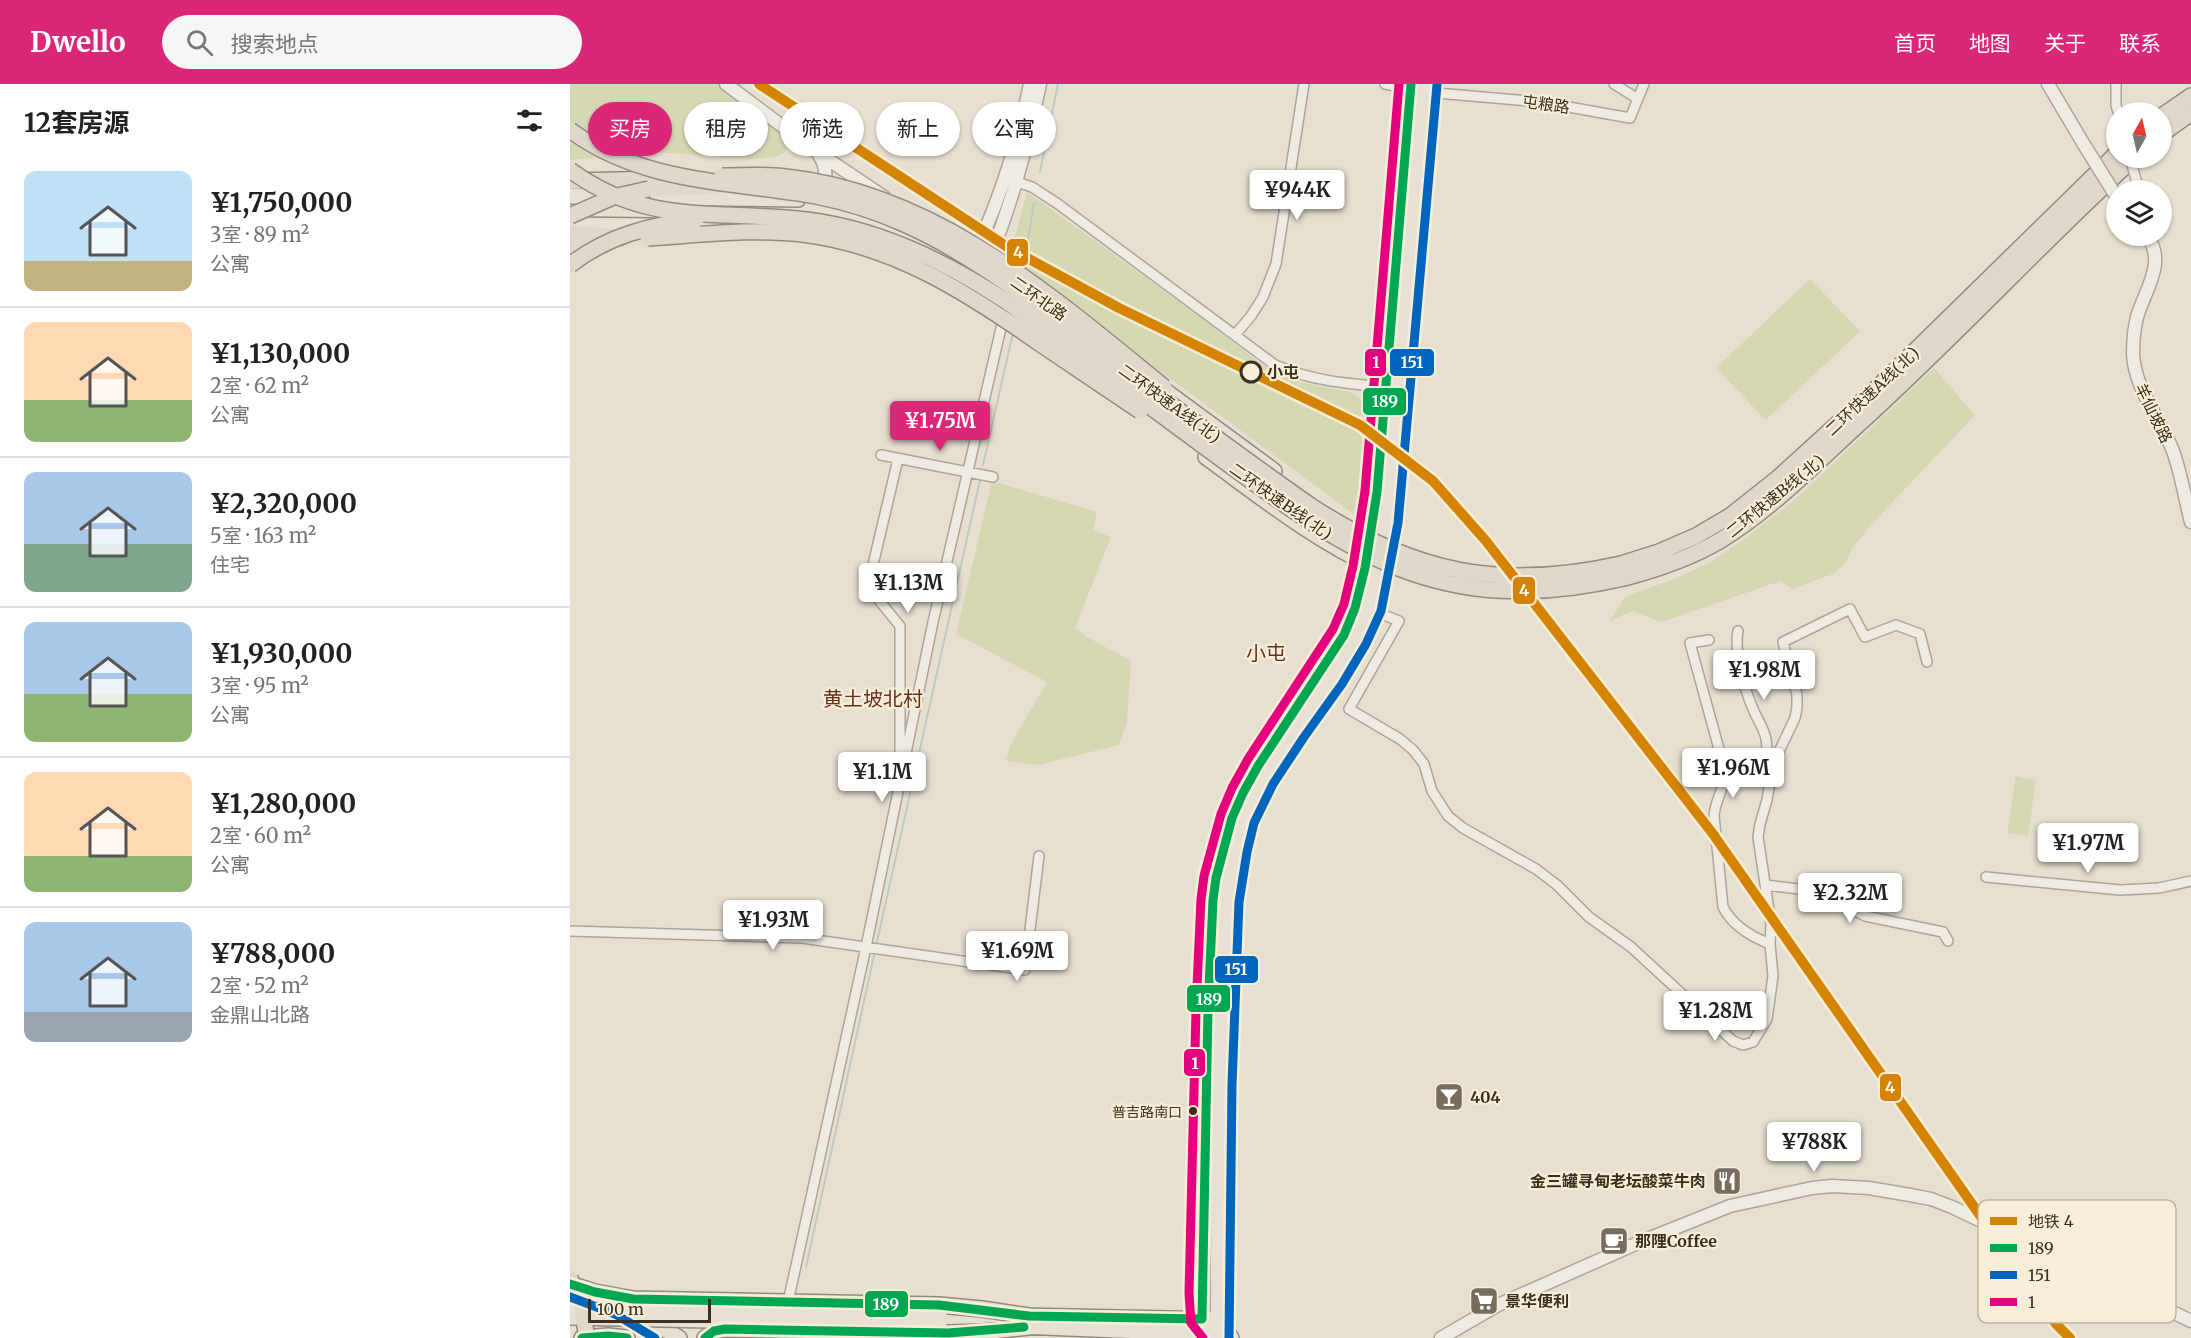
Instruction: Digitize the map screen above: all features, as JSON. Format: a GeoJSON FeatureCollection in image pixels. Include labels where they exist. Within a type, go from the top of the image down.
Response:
{"type":"FeatureCollection","features":[{"type":"Feature","properties":{"kind":"highway"},"geometry":{"type":"LineString","coordinates":[[2172,109],[2191,96]]}},
{"type":"Feature","properties":{"kind":"highway"},"geometry":{"type":"LineString","coordinates":[[2172,127],[2191,113]]}},
{"type":"Feature","properties":{"kind":"highway"},"geometry":{"type":"LineString","coordinates":[[570,130],[608,154],[642,167],[703,180],[764,189]]}},
{"type":"Feature","properties":{"kind":"highway","name":"二环快速A线(北)"},"geometry":{"type":"LineString","coordinates":[[1622,571],[1705,532],[1730,516],[1778,478],[1878,387],[2106,164]]}},
{"type":"Feature","properties":{"kind":"highway","name":"二环快速B线(北)"},"geometry":{"type":"LineString","coordinates":[[762,218],[806,220],[853,229],[906,246],[963,274],[1018,310],[1307,512],[1346,545],[1415,575],[1490,590],[1525,591],[1584,586],[1622,571],[1664,566],[1703,550],[1738,528],[1788,489],[1888,398],[2122,168]]}},
{"type":"Feature","properties":{"kind":"highway"},"geometry":{"type":"LineString","coordinates":[[570,170],[608,193],[647,207],[696,214],[762,218]]}},
{"type":"Feature","properties":{"kind":"highway"},"geometry":{"type":"LineString","coordinates":[[570,181],[764,176],[803,179],[857,191],[927,218],[983,250],[1043,291],[1307,512]]}},
{"type":"Feature","properties":{"kind":"highway"},"geometry":{"type":"LineString","coordinates":[[570,216],[613,197],[649,189],[702,186],[764,189]]}},
{"type":"Feature","properties":{"kind":"highway","name":"二环快速A线(北)"},"geometry":{"type":"LineString","coordinates":[[764,189],[818,196],[870,210],[912,227],[956,251],[1027,298],[1307,512]]}},
{"type":"Feature","properties":{"kind":"highway"},"geometry":{"type":"LineString","coordinates":[[570,265],[608,241],[648,228],[696,220],[762,218]]}},
{"type":"Feature","properties":{"kind":"highway"},"geometry":{"type":"LineString","coordinates":[[570,233],[648,238],[790,233],[850,243],[900,260],[937,277],[996,312],[1106,388],[1307,512]]}},
{"type":"Feature","properties":{"kind":"highway"},"geometry":{"type":"LineString","coordinates":[[570,249],[593,240],[612,237]]}},
{"type":"Feature","properties":{"kind":"highway"},"geometry":{"type":"LineString","coordinates":[[570,1278],[581,1303],[587,1338]]}},
{"type":"Feature","properties":{"kind":"main road"},"geometry":{"type":"LineString","coordinates":[[1221,1332],[1220,1084],[1227,901],[1234,849],[1244,819],[1263,777],[1332,678],[1356,638],[1369,609],[1371,566],[1377,536],[1377,492],[1418,88]]}},
{"type":"Feature","properties":{"kind":"main road"},"geometry":{"type":"LineString","coordinates":[[1377,536],[1386,522],[1418,88]]}},
{"type":"Feature","properties":{"kind":"main road","name":"二环北路"},"geometry":{"type":"LineString","coordinates":[[570,196],[766,197],[805,200],[881,215],[917,228],[977,258],[1038,297],[1300,490],[1377,536]]}},
{"type":"Feature","properties":{"kind":"main road","name":"二环北路"},"geometry":{"type":"LineString","coordinates":[[570,225],[766,227],[819,231],[855,238],[923,263],[962,282],[1005,309],[1284,514],[1329,543],[1371,566]]}},
{"type":"Feature","properties":{"kind":"main road"},"geometry":{"type":"LineString","coordinates":[[1202,1319],[1208,1010],[1216,878],[1223,848],[1243,793],[1258,766],[1344,634],[1371,566]]}},
{"type":"Feature","properties":{"kind":"main road"},"geometry":{"type":"LineString","coordinates":[[570,1284],[595,1292],[633,1299],[948,1306],[1029,1321],[1221,1332]]}},
{"type":"Feature","properties":{"kind":"main road"},"geometry":{"type":"LineString","coordinates":[[595,1292],[636,1312],[679,1338]]}},
{"type":"Feature","properties":{"kind":"main road"},"geometry":{"type":"LineString","coordinates":[[739,1301],[733,1305],[730,1314],[732,1323],[740,1329]]}},
{"type":"Feature","properties":{"kind":"main road"},"geometry":{"type":"LineString","coordinates":[[570,1306],[1029,1321],[1202,1319],[1221,1332]]}},
{"type":"Feature","properties":{"kind":"main road"},"geometry":{"type":"LineString","coordinates":[[570,1317],[939,1319]]}},
{"type":"Feature","properties":{"kind":"main road"},"geometry":{"type":"LineString","coordinates":[[705,1338],[717,1330],[740,1329],[948,1334],[991,1332],[1029,1321]]}},
{"type":"Feature","properties":{"kind":"main road"},"geometry":{"type":"LineString","coordinates":[[582,1338],[599,1336],[627,1338]]}},
{"type":"Feature","properties":{"kind":"street"},"geometry":{"type":"LineString","coordinates":[[726,84],[780,124]]}},
{"type":"Feature","properties":{"kind":"street"},"geometry":{"type":"LineString","coordinates":[[975,290],[977,258],[1008,172],[1021,128],[1030,84]]}},
{"type":"Feature","properties":{"kind":"street"},"geometry":{"type":"LineString","coordinates":[[962,282],[1017,182],[1040,84]]}},
{"type":"Feature","properties":{"kind":"street"},"geometry":{"type":"LineString","coordinates":[[1235,335],[1263,297],[1276,264],[1304,84]]}},
{"type":"Feature","properties":{"kind":"street","name":"屯粮路"},"geometry":{"type":"LineString","coordinates":[[1385,84],[1540,102],[1630,118],[1644,84]]}},
{"type":"Feature","properties":{"kind":"street"},"geometry":{"type":"LineString","coordinates":[[1614,84],[1638,99]]}},
{"type":"Feature","properties":{"kind":"street"},"geometry":{"type":"LineString","coordinates":[[2048,84],[2106,180]]}},
{"type":"Feature","properties":{"kind":"street"},"geometry":{"type":"LineString","coordinates":[[2116,84],[2117,102]]}},
{"type":"Feature","properties":{"kind":"street"},"geometry":{"type":"LineString","coordinates":[[805,200],[818,194],[825,179],[824,162],[819,156]]}},
{"type":"Feature","properties":{"kind":"street"},"geometry":{"type":"LineString","coordinates":[[823,156],[977,258]]}},
{"type":"Feature","properties":{"kind":"street"},"geometry":{"type":"LineString","coordinates":[[1017,182],[1032,187],[1058,204],[1275,365],[1296,374],[1345,384],[1387,387]]}},
{"type":"Feature","properties":{"kind":"street","name":"羊仙坡路"},"geometry":{"type":"LineString","coordinates":[[2154,246],[2156,262],[2137,318],[2133,355],[2138,379],[2173,451],[2191,522]]}},
{"type":"Feature","properties":{"kind":"street"},"geometry":{"type":"LineString","coordinates":[[788,1302],[870,948],[917,698],[1005,309]]}},
{"type":"Feature","properties":{"kind":"street"},"geometry":{"type":"LineString","coordinates":[[881,455],[993,477]]}},
{"type":"Feature","properties":{"kind":"street"},"geometry":{"type":"LineString","coordinates":[[898,459],[872,569],[878,599],[900,626],[900,775]]}},
{"type":"Feature","properties":{"kind":"street"},"geometry":{"type":"LineString","coordinates":[[1369,609],[1399,621],[1349,709],[1400,739],[1413,750],[1424,764],[1432,791],[1448,816],[1463,828],[1536,869],[1557,885],[1589,917],[1631,947],[1733,1041],[1743,1045],[1753,1042],[1767,1019],[1773,976],[1771,924],[1758,837],[1777,753],[1795,718],[1797,708],[1797,695],[1783,642],[1850,609],[1865,637],[1896,625],[1920,634],[1927,662]]}},
{"type":"Feature","properties":{"kind":"street"},"geometry":{"type":"LineString","coordinates":[[1738,631],[1737,650],[1753,710],[1766,739],[1768,767],[1771,774]]}},
{"type":"Feature","properties":{"kind":"street"},"geometry":{"type":"LineString","coordinates":[[1709,640],[1689,643],[1725,771],[1725,781],[1715,806],[1714,816],[1723,907],[1725,912],[1749,935],[1770,944]]}},
{"type":"Feature","properties":{"kind":"street"},"geometry":{"type":"LineString","coordinates":[[899,698],[917,698]]}},
{"type":"Feature","properties":{"kind":"street"},"geometry":{"type":"LineString","coordinates":[[570,931],[802,938],[1025,970],[1039,856]]}},
{"type":"Feature","properties":{"kind":"street"},"geometry":{"type":"LineString","coordinates":[[1986,877],[2120,890],[2159,888],[2191,881]]}},
{"type":"Feature","properties":{"kind":"street"},"geometry":{"type":"LineString","coordinates":[[1766,885],[1815,891],[1864,916],[1943,933],[1948,941]]}},
{"type":"Feature","properties":{"kind":"street"},"geometry":{"type":"LineString","coordinates":[[1441,1338],[1498,1305],[1694,1218],[1730,1206],[1812,1188],[1833,1186],[1869,1188],[1931,1199],[1978,1219]]}},
{"type":"Feature","properties":{"kind":"street"},"geometry":{"type":"LineString","coordinates":[[2176,1314],[2191,1321]]}},
{"type":"Feature","properties":{"kind":"green space"},"geometry":{"type":"Polygon","coordinates":[[[570,84],[722,84],[746,102],[684,102],[684,154],[672,153],[672,102],[588,102],[588,156],[612,156],[570,160],[570,84]]]}},
{"type":"Feature","properties":{"kind":"green space"},"geometry":{"type":"Polygon","coordinates":[[[768,119],[780,128],[780,155],[752,159],[710,156],[768,156],[768,119]]]}},
{"type":"Feature","properties":{"kind":"green space"},"geometry":{"type":"Polygon","coordinates":[[[1027,192],[1209,323],[1260,363],[1300,382],[1351,392],[1374,408],[1360,519],[1009,259],[1027,192]]]}},
{"type":"Feature","properties":{"kind":"green space"},"geometry":{"type":"Polygon","coordinates":[[[1810,279],[1860,331],[1766,420],[1716,368],[1810,279]]]}},
{"type":"Feature","properties":{"kind":"green space"},"geometry":{"type":"Polygon","coordinates":[[[1934,368],[1975,415],[1869,527],[1852,549],[1846,562],[1833,574],[1792,589],[1781,581],[1661,622],[1632,611],[1609,622],[1626,596],[1672,580],[1711,562],[1797,498],[1934,368]]]}},
{"type":"Feature","properties":{"kind":"green space"},"geometry":{"type":"Polygon","coordinates":[[[992,481],[1097,512],[1093,530],[1111,537],[1075,628],[1131,661],[1127,722],[1119,745],[1038,765],[1006,761],[1010,746],[1047,682],[956,634],[992,481]]]}},
{"type":"Feature","properties":{"kind":"green space"},"geometry":{"type":"Polygon","coordinates":[[[2016,776],[2036,780],[2028,836],[2007,833],[2016,776]]]}},
{"type":"Feature","properties":{"kind":"waterway"},"geometry":{"type":"LineString","coordinates":[[1040,172],[1058,84]]}},
{"type":"Feature","properties":{"kind":"waterway"},"geometry":{"type":"LineString","coordinates":[[1023,269],[1034,203]]}},
{"type":"Feature","properties":{"kind":"waterway"},"geometry":{"type":"LineString","coordinates":[[983,465],[1013,333]]}},
{"type":"Feature","properties":{"kind":"waterway"},"geometry":{"type":"LineString","coordinates":[[876,946],[980,480]]}},
{"type":"Feature","properties":{"kind":"waterway"},"geometry":{"type":"LineString","coordinates":[[806,1267],[875,951]]}},
{"type":"Feature","properties":{"kind":"metro line","name":"4"},"geometry":{"type":"LineString","coordinates":[[759,84],[1009,248],[1119,308],[1360,425],[1433,481],[1486,541],[1713,834],[1978,1213]]}},
{"type":"Feature","properties":{"kind":"metro line","name":"4"},"geometry":{"type":"LineString","coordinates":[[2055,1323],[2070,1338]]}},
{"type":"Feature","properties":{"kind":"transit line","name":"1"},"geometry":{"type":"LineString","coordinates":[[1203,1338],[1191,1323],[1189,1293],[1196,1009],[1204,876],[1221,814],[1232,788],[1248,759],[1333,629],[1344,604],[1353,566],[1365,491],[1399,84]]}},
{"type":"Feature","properties":{"kind":"transit line","name":"189"},"geometry":{"type":"LineString","coordinates":[[570,1284],[595,1292],[633,1299],[939,1305],[1029,1316],[1202,1319],[1208,1010],[1216,878],[1232,818],[1243,793],[1258,766],[1344,635],[1355,608],[1365,568],[1377,492],[1411,84]]}},
{"type":"Feature","properties":{"kind":"transit line","name":"151"},"geometry":{"type":"LineString","coordinates":[[1229,1338],[1232,1084],[1239,902],[1247,852],[1254,823],[1273,784],[1342,684],[1366,644],[1381,611],[1398,523],[1437,85]]}},
{"type":"Feature","properties":{"kind":"transit line","name":"151"},"geometry":{"type":"LineString","coordinates":[[570,1297],[615,1314],[655,1338]]}},
{"type":"Feature","properties":{"kind":"transit line","name":"189"},"geometry":{"type":"LineString","coordinates":[[705,1338],[714,1331],[725,1329],[948,1333],[1024,1327]]}},
{"type":"Feature","properties":{"kind":"transit line","name":"189"},"geometry":{"type":"LineString","coordinates":[[582,1338],[608,1336],[627,1338]]}},
{"type":"Feature","properties":{"kind":"place","name":"小屯"},"geometry":{"type":"Point","coordinates":[1251,372]}},
{"type":"Feature","properties":{"kind":"place","name":"404"},"geometry":{"type":"Point","coordinates":[1449,1097]}},
{"type":"Feature","properties":{"kind":"place","name":"普吉路南口"},"geometry":{"type":"Point","coordinates":[1193,1111]}},
{"type":"Feature","properties":{"kind":"place","name":"金三罐寻甸老坛酸菜牛肉"},"geometry":{"type":"Point","coordinates":[1727,1181]}},
{"type":"Feature","properties":{"kind":"place","name":"那䧉Coffee"},"geometry":{"type":"Point","coordinates":[1614,1241]}},
{"type":"Feature","properties":{"kind":"place","name":"景华便利"},"geometry":{"type":"Point","coordinates":[1484,1301]}},
{"type":"Feature","properties":{"kind":"district","name":"小屯"},"geometry":{"type":"Point","coordinates":[1266,653]}},
{"type":"Feature","properties":{"kind":"district","name":"黄土坡北村"},"geometry":{"type":"Point","coordinates":[873,699]}}]}
